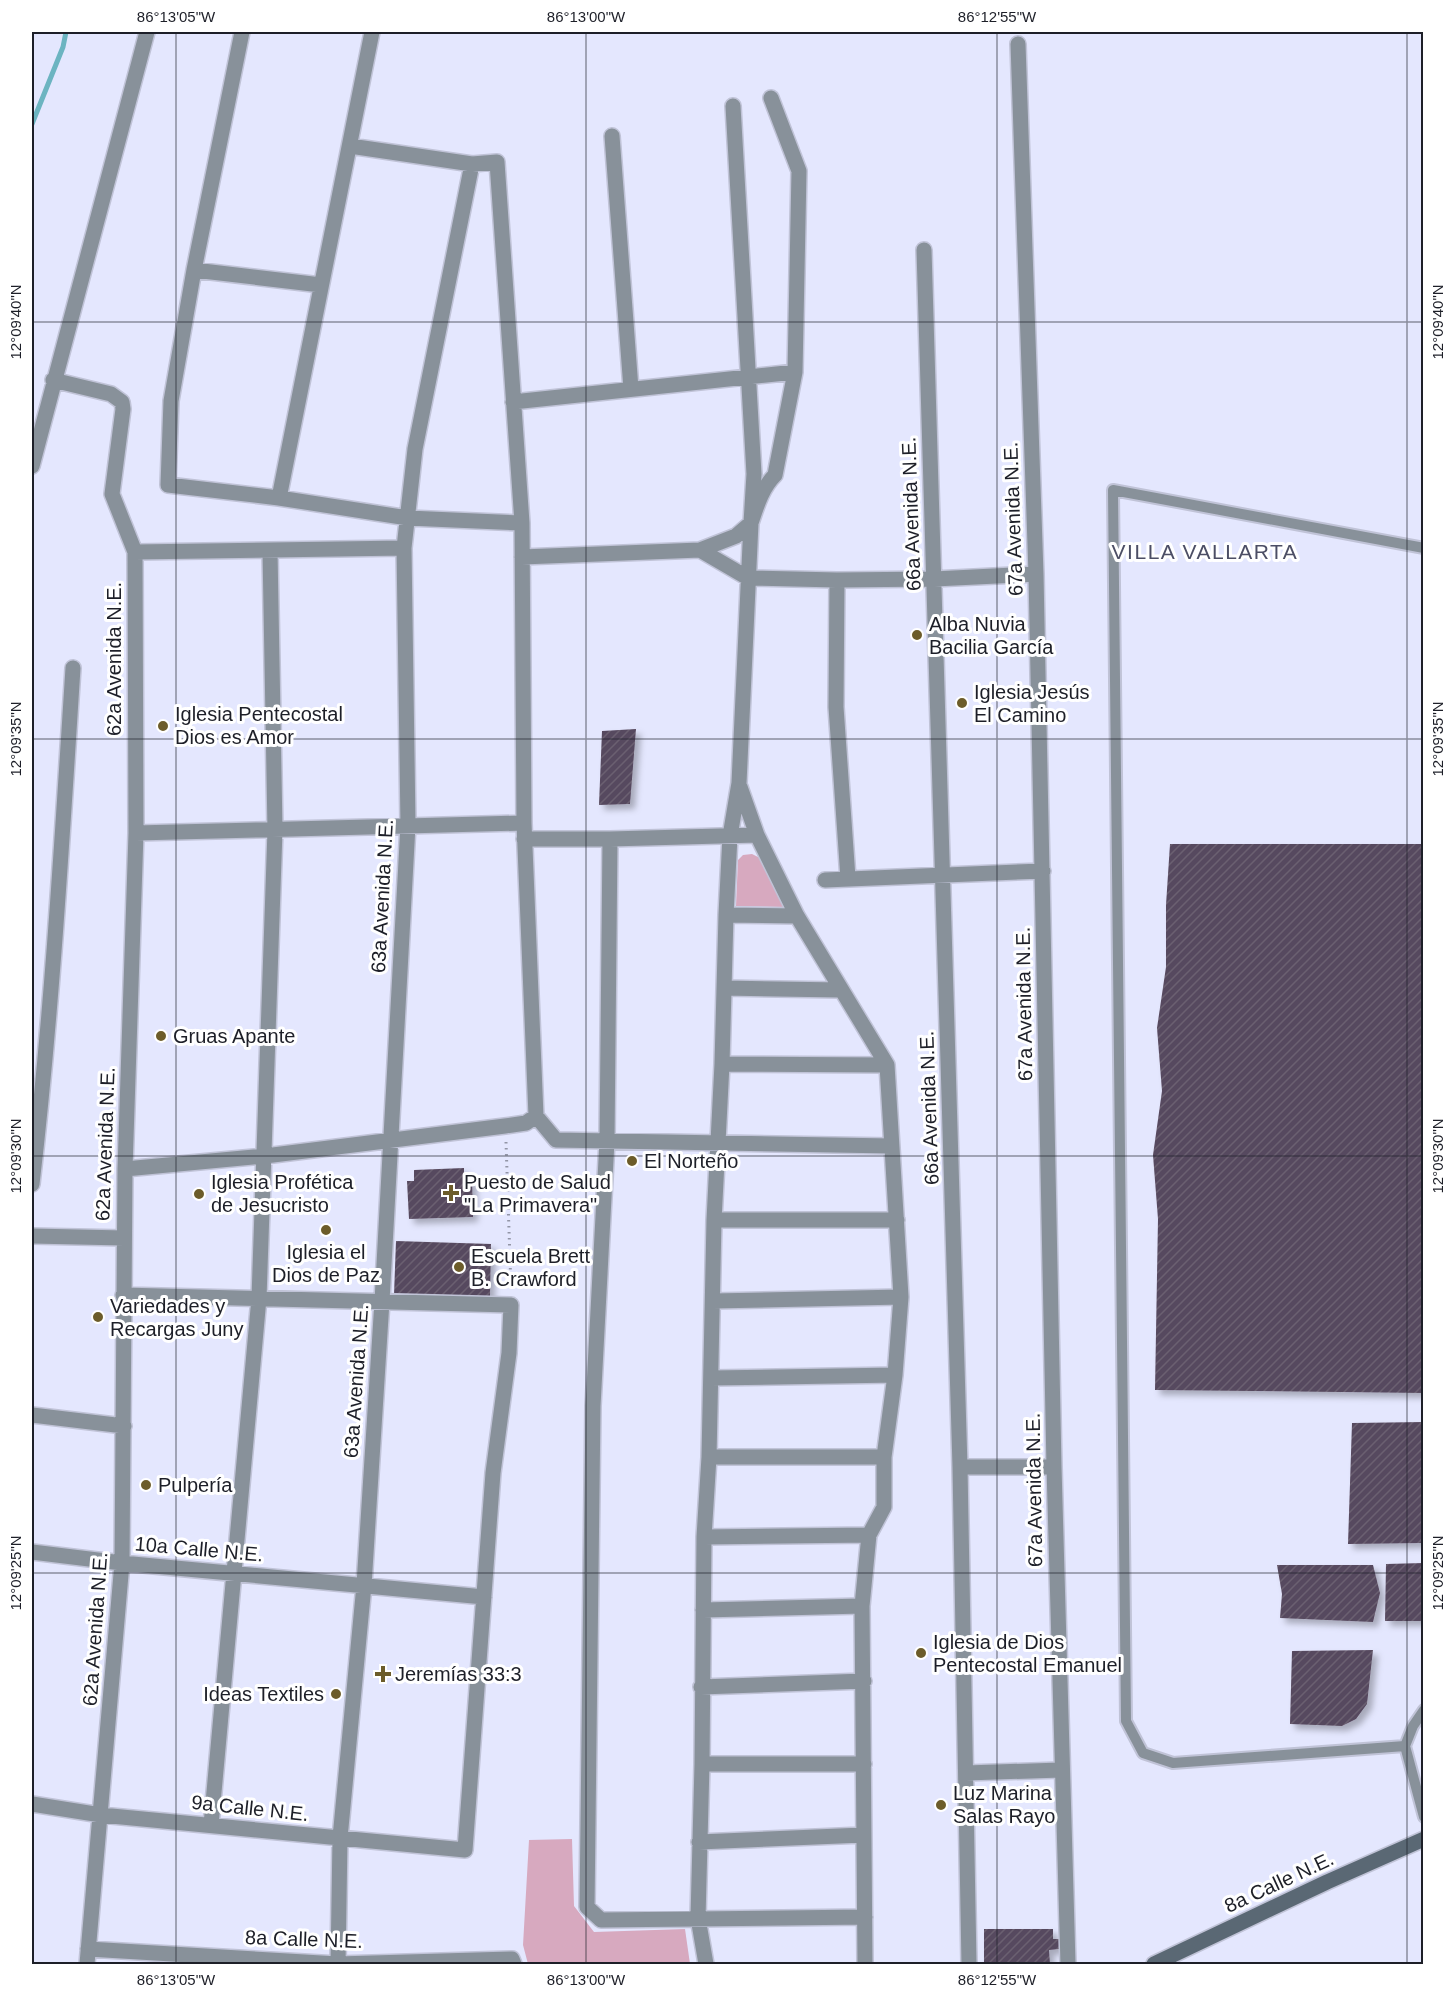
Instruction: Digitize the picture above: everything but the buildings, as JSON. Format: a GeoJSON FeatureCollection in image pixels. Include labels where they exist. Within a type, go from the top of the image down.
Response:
{"type":"FeatureCollection","features":[{"type":"Feature","properties":{"kind":"street"},"geometry":{"type":"LineString","coordinates":[[32,466],[147,32]]}},
{"type":"Feature","properties":{"kind":"street"},"geometry":{"type":"LineString","coordinates":[[242,32],[194,270],[171,401],[168,484],[408,518],[522,523]]}},
{"type":"Feature","properties":{"kind":"street"},"geometry":{"type":"LineString","coordinates":[[279,498],[372,32]]}},
{"type":"Feature","properties":{"kind":"street","name":"67a Avenida N.E."},"geometry":{"type":"LineString","coordinates":[[1018,44],[1036,574],[1054,1467],[1068,1965]]}},
{"type":"Feature","properties":{"kind":"street"},"geometry":{"type":"LineString","coordinates":[[522,557],[700,550],[736,536],[750,523],[761,494],[775,475],[795,372],[799,171],[771,98]]}},
{"type":"Feature","properties":{"kind":"street"},"geometry":{"type":"LineString","coordinates":[[705,1965],[698,1918],[704,1537],[709,1457],[714,1220],[730,836],[739,783],[753,578],[750,523],[754,474],[733,106]]}},
{"type":"Feature","properties":{"kind":"street"},"geometry":{"type":"LineString","coordinates":[[612,136],[631,389]]}},
{"type":"Feature","properties":{"kind":"street"},"geometry":{"type":"LineString","coordinates":[[350,146],[472,164],[497,162],[522,523],[524,839],[536,1116],[556,1140],[891,1146]]}},
{"type":"Feature","properties":{"kind":"street","name":"63a Avenida N.E."},"geometry":{"type":"LineString","coordinates":[[338,1964],[340,1838],[364,1586],[408,825],[404,548],[415,449],[472,164]]}},
{"type":"Feature","properties":{"kind":"street","name":"66a Avenida N.E."},"geometry":{"type":"LineString","coordinates":[[924,250],[960,1467],[969,1965]]}},
{"type":"Feature","properties":{"kind":"street"},"geometry":{"type":"LineString","coordinates":[[194,270],[321,285]]}},
{"type":"Feature","properties":{"kind":"street"},"geometry":{"type":"LineString","coordinates":[[513,402],[795,372]]}},
{"type":"Feature","properties":{"kind":"street","name":"62a Avenida N.E."},"geometry":{"type":"LineString","coordinates":[[53,380],[111,394],[122,402],[112,494],[135,552],[136,833],[125,1169],[122,1563],[88,1957]]}},
{"type":"Feature","properties":{"kind":"street"},"geometry":{"type":"LineString","coordinates":[[135,552],[404,548]]}},
{"type":"Feature","properties":{"kind":"street"},"geometry":{"type":"LineString","coordinates":[[700,550],[753,578],[934,579],[1036,574]]}},
{"type":"Feature","properties":{"kind":"street"},"geometry":{"type":"LineString","coordinates":[[212,1826],[259,1298],[275,830],[270,551]]}},
{"type":"Feature","properties":{"kind":"street"},"geometry":{"type":"LineString","coordinates":[[837,580],[836,707],[848,878]]}},
{"type":"Feature","properties":{"kind":"street"},"geometry":{"type":"LineString","coordinates":[[32,1184],[40,1116],[62,845],[73,668]]}},
{"type":"Feature","properties":{"kind":"street"},"geometry":{"type":"LineString","coordinates":[[739,783],[757,835],[798,916],[840,990],[887,1065],[901,1297],[895,1375],[884,1457],[884,1507],[869,1535],[862,1606],[865,1965]]}},
{"type":"Feature","properties":{"kind":"street"},"geometry":{"type":"LineString","coordinates":[[136,833],[524,823]]}},
{"type":"Feature","properties":{"kind":"street"},"geometry":{"type":"LineString","coordinates":[[524,839],[757,835]]}},
{"type":"Feature","properties":{"kind":"street"},"geometry":{"type":"LineString","coordinates":[[610,839],[607,1142],[593,1406],[587,1907],[601,1920],[866,1917]]}},
{"type":"Feature","properties":{"kind":"street"},"geometry":{"type":"LineString","coordinates":[[825,880],[1043,870]]}},
{"type":"Feature","properties":{"kind":"street"},"geometry":{"type":"LineString","coordinates":[[726,915],[798,916]]}},
{"type":"Feature","properties":{"kind":"street"},"geometry":{"type":"LineString","coordinates":[[724,988],[840,990]]}},
{"type":"Feature","properties":{"kind":"street"},"geometry":{"type":"LineString","coordinates":[[722,1064],[887,1065]]}},
{"type":"Feature","properties":{"kind":"street"},"geometry":{"type":"LineString","coordinates":[[125,1169],[265,1156],[506,1126],[526,1123],[536,1116]]}},
{"type":"Feature","properties":{"kind":"street"},"geometry":{"type":"LineString","coordinates":[[714,1220],[897,1220]]}},
{"type":"Feature","properties":{"kind":"street"},"geometry":{"type":"LineString","coordinates":[[32,1236],[124,1238]]}},
{"type":"Feature","properties":{"kind":"street"},"geometry":{"type":"LineString","coordinates":[[123,1295],[511,1305],[509,1353],[493,1473],[484,1597]]}},
{"type":"Feature","properties":{"kind":"street"},"geometry":{"type":"LineString","coordinates":[[713,1301],[901,1297]]}},
{"type":"Feature","properties":{"kind":"street"},"geometry":{"type":"LineString","coordinates":[[711,1378],[895,1375]]}},
{"type":"Feature","properties":{"kind":"street"},"geometry":{"type":"LineString","coordinates":[[32,1415],[124,1426]]}},
{"type":"Feature","properties":{"kind":"street"},"geometry":{"type":"LineString","coordinates":[[709,1457],[884,1457]]}},
{"type":"Feature","properties":{"kind":"street"},"geometry":{"type":"LineString","coordinates":[[960,1467],[1054,1467]]}},
{"type":"Feature","properties":{"kind":"street"},"geometry":{"type":"LineString","coordinates":[[704,1537],[869,1535]]}},
{"type":"Feature","properties":{"kind":"street","name":"10a Calle N.E."},"geometry":{"type":"LineString","coordinates":[[32,1552],[122,1563],[484,1597]]}},
{"type":"Feature","properties":{"kind":"street","name":"9a Calle N.E."},"geometry":{"type":"LineString","coordinates":[[32,1804],[101,1815],[465,1850],[484,1597]]}},
{"type":"Feature","properties":{"kind":"street"},"geometry":{"type":"LineString","coordinates":[[703,1610],[862,1606]]}},
{"type":"Feature","properties":{"kind":"street"},"geometry":{"type":"LineString","coordinates":[[701,1687],[864,1681]]}},
{"type":"Feature","properties":{"kind":"street"},"geometry":{"type":"LineString","coordinates":[[702,1764],[864,1764]]}},
{"type":"Feature","properties":{"kind":"street"},"geometry":{"type":"LineString","coordinates":[[966,1773],[1061,1770]]}},
{"type":"Feature","properties":{"kind":"street"},"geometry":{"type":"LineString","coordinates":[[699,1842],[863,1835]]}},
{"type":"Feature","properties":{"kind":"street","name":"8a Calle N.E."},"geometry":{"type":"LineString","coordinates":[[1154,1965],[1327,1882],[1424,1839]]}},
{"type":"Feature","properties":{"kind":"street","name":"8a Calle N.E."},"geometry":{"type":"LineString","coordinates":[[88,1957],[338,1964],[512,1959],[514,1965]]}},
{"type":"Feature","properties":{"kind":"lane"},"geometry":{"type":"LineString","coordinates":[[1405,1746],[1173,1763],[1143,1753],[1126,1721],[1113,490],[1424,548]]}},
{"type":"Feature","properties":{"kind":"lane"},"geometry":{"type":"LineString","coordinates":[[1424,1710],[1413,1726],[1405,1746],[1424,1817]]}},
{"type":"Feature","properties":{"kind":"path"},"geometry":{"type":"LineString","coordinates":[[506,1126],[511,1305]]}},
{"type":"Feature","properties":{"kind":"shaded area"},"geometry":{"type":"Polygon","coordinates":[[[752,854],[760,858],[785,907],[736,906],[738,860],[743,855],[752,854]]]}},
{"type":"Feature","properties":{"kind":"shaded area"},"geometry":{"type":"Polygon","coordinates":[[[572,1839],[574,1906],[594,1932],[685,1929],[690,1964],[528,1964],[523,1945],[529,1840],[572,1839]]]}},
{"type":"Feature","properties":{"kind":"waterway"},"geometry":{"type":"LineString","coordinates":[[32,124],[63,47],[66,32]]}},
{"type":"Feature","properties":{"kind":"place","name":"Alba Nuvia Bacilia García"},"geometry":{"type":"Point","coordinates":[917,635]}},
{"type":"Feature","properties":{"kind":"place","name":"Iglesia Jesús El Camino"},"geometry":{"type":"Point","coordinates":[962,703]}},
{"type":"Feature","properties":{"kind":"place","name":"Iglesia Pentecostal Dios es Amor"},"geometry":{"type":"Point","coordinates":[163,726]}},
{"type":"Feature","properties":{"kind":"place","name":"Gruas Apante"},"geometry":{"type":"Point","coordinates":[161,1036]}},
{"type":"Feature","properties":{"kind":"place","name":"El Norteño"},"geometry":{"type":"Point","coordinates":[632,1161]}},
{"type":"Feature","properties":{"kind":"place","name":"Puesto de Salud \"La Primavera\""},"geometry":{"type":"Point","coordinates":[451,1193]}},
{"type":"Feature","properties":{"kind":"place","name":"Iglesia Profética de Jesucristo"},"geometry":{"type":"Point","coordinates":[199,1194]}},
{"type":"Feature","properties":{"kind":"place","name":"Iglesia el Dios de Paz"},"geometry":{"type":"Point","coordinates":[326,1230]}},
{"type":"Feature","properties":{"kind":"place","name":"Escuela Brett B. Crawford"},"geometry":{"type":"Point","coordinates":[459,1267]}},
{"type":"Feature","properties":{"kind":"place","name":"Variedades y Recargas Juny"},"geometry":{"type":"Point","coordinates":[98,1317]}},
{"type":"Feature","properties":{"kind":"place","name":"Pulpería"},"geometry":{"type":"Point","coordinates":[146,1485]}},
{"type":"Feature","properties":{"kind":"place","name":"Iglesia de Dios Pentecostal Emanuel"},"geometry":{"type":"Point","coordinates":[921,1653]}},
{"type":"Feature","properties":{"kind":"place","name":"Jeremías 33:3"},"geometry":{"type":"Point","coordinates":[383,1674]}},
{"type":"Feature","properties":{"kind":"place","name":"Ideas Textiles"},"geometry":{"type":"Point","coordinates":[336,1694]}},
{"type":"Feature","properties":{"kind":"place","name":"Luz Marina Salas Rayo"},"geometry":{"type":"Point","coordinates":[941,1805]}},
{"type":"Feature","properties":{"kind":"district","name":"VILLA VALLARTA"},"geometry":{"type":"Point","coordinates":[1205,551]}}]}
